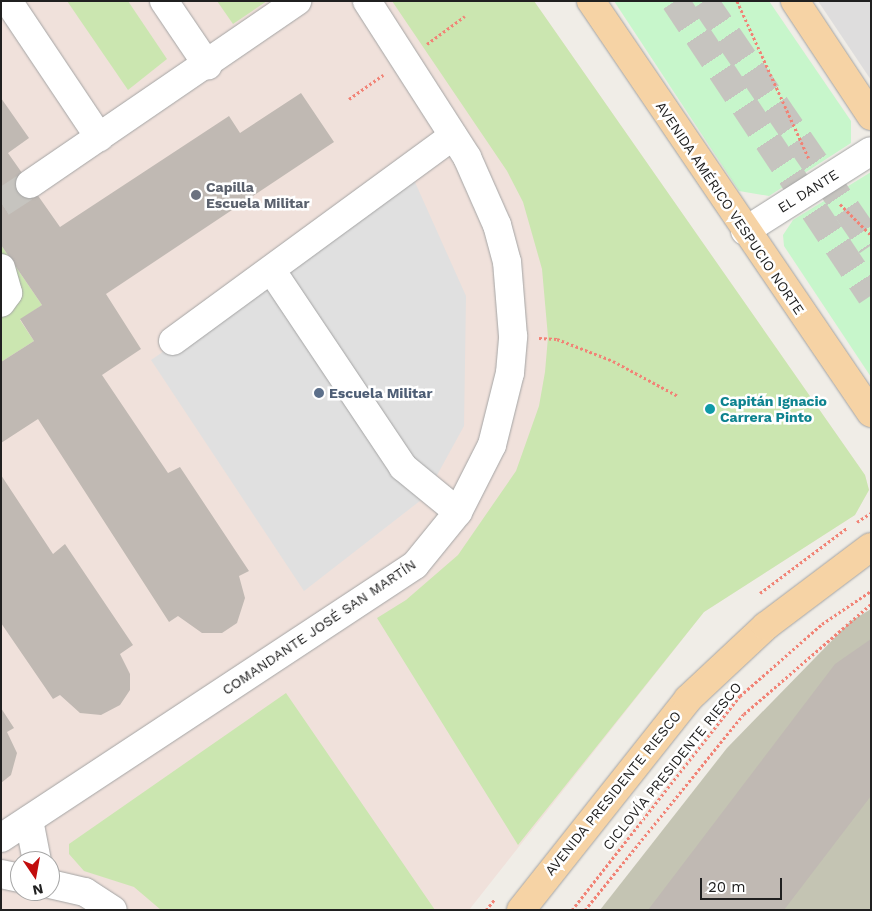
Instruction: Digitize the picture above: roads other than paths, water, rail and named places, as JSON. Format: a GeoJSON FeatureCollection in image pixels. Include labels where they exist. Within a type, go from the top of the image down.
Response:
{"type":"FeatureCollection","features":[{"type":"Feature","properties":{"kind":"main road","name":"AVENIDA AMÉRICO VESPUCIO NORTE"},"geometry":{"type":"LineString","coordinates":[[591,1],[744,231],[871,413]]}},
{"type":"Feature","properties":{"kind":"main road"},"geometry":{"type":"LineString","coordinates":[[795,1],[871,116]]}},
{"type":"Feature","properties":{"kind":"main road","name":"AVENIDA PRESIDENTE RIESCO"},"geometry":{"type":"LineString","coordinates":[[520,910],[688,699],[766,626],[871,547]]}},
{"type":"Feature","properties":{"kind":"street"},"geometry":{"type":"LineString","coordinates":[[8,1],[99,137]]}},
{"type":"Feature","properties":{"kind":"street"},"geometry":{"type":"LineString","coordinates":[[164,1],[208,66]]}},
{"type":"Feature","properties":{"kind":"street"},"geometry":{"type":"LineString","coordinates":[[30,184],[208,66],[297,1]]}},
{"type":"Feature","properties":{"kind":"street","name":"COMANDANTE JOSÉ SAN MARTÍN"},"geometry":{"type":"LineString","coordinates":[[1,838],[415,565],[458,512],[492,445],[505,400],[513,336],[507,262],[497,226],[484,191],[453,136],[367,1]]}},
{"type":"Feature","properties":{"kind":"street"},"geometry":{"type":"LineString","coordinates":[[173,341],[453,136]]}},
{"type":"Feature","properties":{"kind":"street","name":"EL DANTE"},"geometry":{"type":"LineString","coordinates":[[744,231],[871,151]]}},
{"type":"Feature","properties":{"kind":"street"},"geometry":{"type":"LineString","coordinates":[[1,268],[8,293],[1,303]]}},
{"type":"Feature","properties":{"kind":"street"},"geometry":{"type":"LineString","coordinates":[[272,270],[403,466],[458,512]]}},
{"type":"Feature","properties":{"kind":"street"},"geometry":{"type":"LineString","coordinates":[[28,820],[35,851]]}},
{"type":"Feature","properties":{"kind":"street"},"geometry":{"type":"LineString","coordinates":[[60,885],[85,892],[113,910]]}},
{"type":"Feature","properties":{"kind":"tunnel"},"geometry":{"type":"LineString","coordinates":[[675,1],[871,296]]}},
{"type":"Feature","properties":{"kind":"tunnel"},"geometry":{"type":"LineString","coordinates":[[704,1],[871,245]]}},
{"type":"Feature","properties":{"kind":"tunnel"},"geometry":{"type":"LineString","coordinates":[[1,203],[30,184]]}},
{"type":"Feature","properties":{"kind":"place","name":"Capilla Escuela Militar"},"geometry":{"type":"Point","coordinates":[196,195]}},
{"type":"Feature","properties":{"kind":"place","name":"Escuela Militar"},"geometry":{"type":"Point","coordinates":[319,393]}},
{"type":"Feature","properties":{"kind":"place","name":"Capitán Ignacio Carrera Pinto"},"geometry":{"type":"Point","coordinates":[710,409]}}]}
